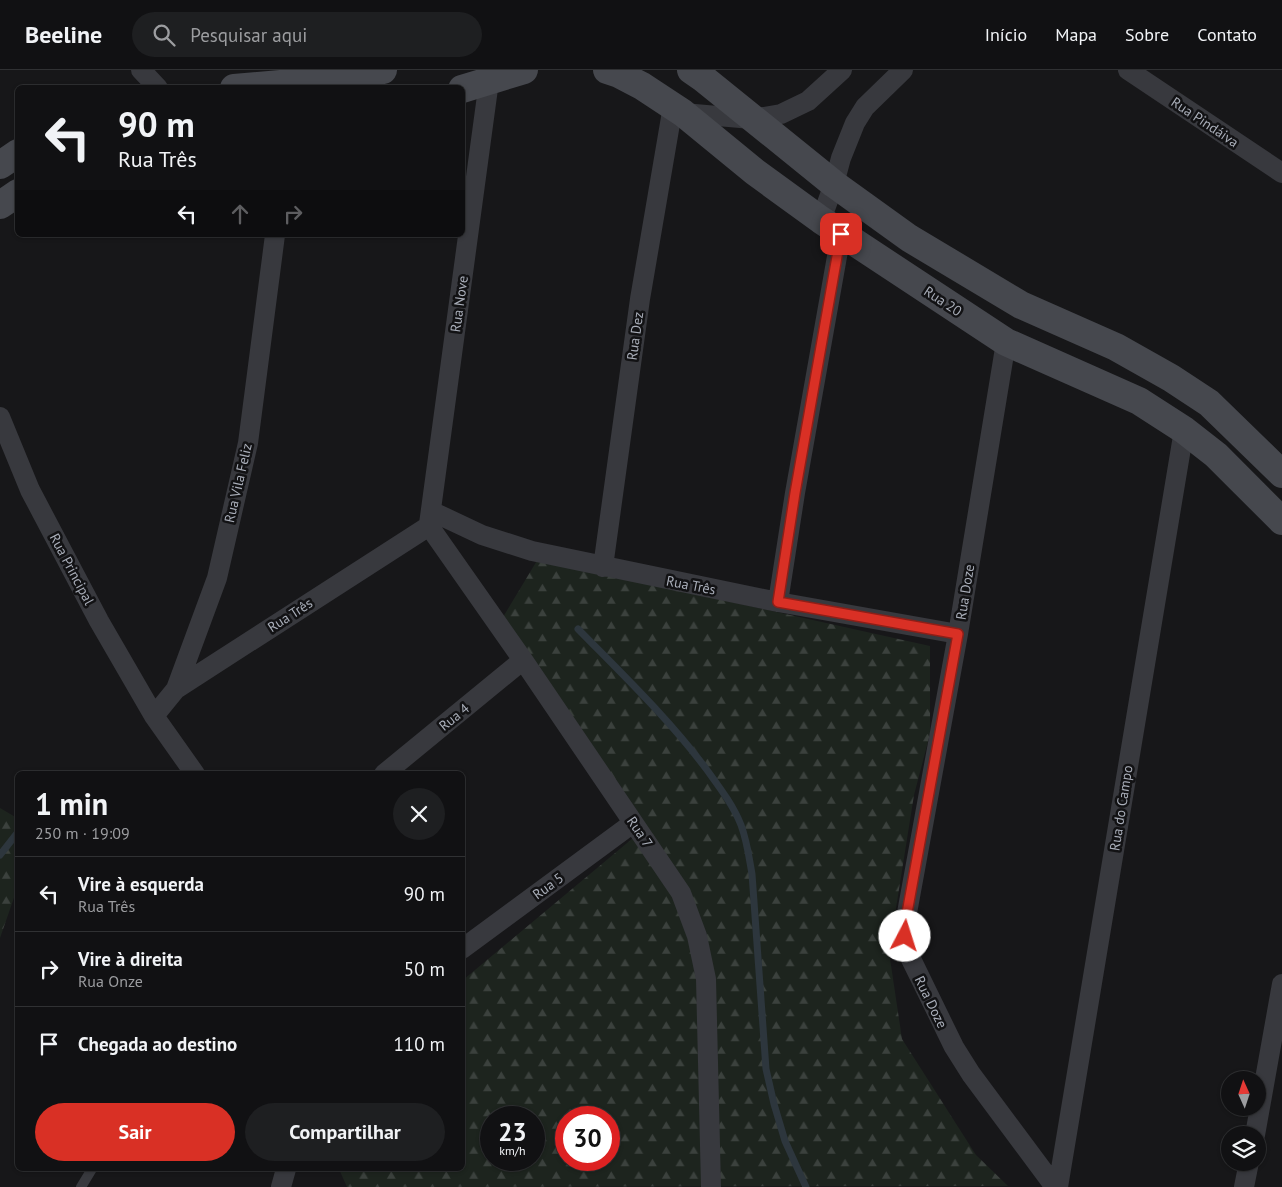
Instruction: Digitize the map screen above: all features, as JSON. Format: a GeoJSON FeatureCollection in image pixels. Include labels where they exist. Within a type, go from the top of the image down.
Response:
{"type":"FeatureCollection","features":[{"type":"Feature","properties":{"kind":"street"},"geometry":{"type":"LineString","coordinates":[[141,70],[155,85]]}},
{"type":"Feature","properties":{"kind":"street"},"geometry":{"type":"LineString","coordinates":[[292,85],[338,79],[383,70]]}},
{"type":"Feature","properties":{"kind":"street"},"geometry":{"type":"LineString","coordinates":[[465,88],[524,70]]}},
{"type":"Feature","properties":{"kind":"street","name":"Rua 20"},"geometry":{"type":"LineString","coordinates":[[607,70],[642,86],[678,109],[755,172],[831,227],[1006,342],[1138,401],[1184,430],[1216,455],[1282,521]]}},
{"type":"Feature","properties":{"kind":"street"},"geometry":{"type":"LineString","coordinates":[[691,70],[834,184],[909,238],[1021,305],[1116,347],[1172,378],[1209,403],[1282,474]]}},
{"type":"Feature","properties":{"kind":"street"},"geometry":{"type":"LineString","coordinates":[[678,109],[752,119],[781,114],[808,101],[842,70]]}},
{"type":"Feature","properties":{"kind":"street"},"geometry":{"type":"LineString","coordinates":[[778,602],[795,493],[831,227],[834,184],[841,158],[855,123],[865,107],[904,70]]}},
{"type":"Feature","properties":{"kind":"street","name":"Rua Pindáiva"},"geometry":{"type":"LineString","coordinates":[[1128,70],[1282,173]]}},
{"type":"Feature","properties":{"kind":"street","name":"Rua Nove"},"geometry":{"type":"LineString","coordinates":[[430,519],[489,81]]}},
{"type":"Feature","properties":{"kind":"street","name":"Rua Dez"},"geometry":{"type":"LineString","coordinates":[[603,567],[640,299],[678,109]]}},
{"type":"Feature","properties":{"kind":"street"},"geometry":{"type":"LineString","coordinates":[[0,165],[15,155]]}},
{"type":"Feature","properties":{"kind":"street"},"geometry":{"type":"LineString","coordinates":[[0,205],[15,195]]}},
{"type":"Feature","properties":{"kind":"street","name":"Rua Vila Feliz"},"geometry":{"type":"LineString","coordinates":[[154,716],[176,689],[216,578],[248,443],[275,237]]}},
{"type":"Feature","properties":{"kind":"street","name":"Rua Doze"},"geometry":{"type":"LineString","coordinates":[[1006,342],[958,634],[907,913],[905,936],[910,959],[954,1047],[971,1074],[1057,1187]]}},
{"type":"Feature","properties":{"kind":"street","name":"Rua Principal"},"geometry":{"type":"LineString","coordinates":[[0,417],[30,490],[99,621],[154,716],[193,771]]}},
{"type":"Feature","properties":{"kind":"street","name":"Rua do Campo"},"geometry":{"type":"LineString","coordinates":[[1057,1187],[1184,430]]}},
{"type":"Feature","properties":{"kind":"street","name":"Rua Três"},"geometry":{"type":"LineString","coordinates":[[176,689],[430,519],[532,551],[603,567],[778,602],[958,634]]}},
{"type":"Feature","properties":{"kind":"street","name":"Rua 7"},"geometry":{"type":"LineString","coordinates":[[430,519],[681,893],[698,936],[706,979],[711,1187]]}},
{"type":"Feature","properties":{"kind":"street","name":"Rua 4"},"geometry":{"type":"LineString","coordinates":[[388,771],[523,660]]}},
{"type":"Feature","properties":{"kind":"street","name":"Rua 5"},"geometry":{"type":"LineString","coordinates":[[465,947],[633,823]]}},
{"type":"Feature","properties":{"kind":"street"},"geometry":{"type":"LineString","coordinates":[[1257,1126],[1282,984]]}},
{"type":"Feature","properties":{"kind":"street"},"geometry":{"type":"LineString","coordinates":[[281,1187],[285,1171]]}},
{"type":"Feature","properties":{"kind":"street"},"geometry":{"type":"LineString","coordinates":[[1244,1187],[1247,1171]]}},
{"type":"Feature","properties":{"kind":"lane"},"geometry":{"type":"LineString","coordinates":[[81,1187],[91,1171]]}},
{"type":"Feature","properties":{"kind":"green space"},"geometry":{"type":"Polygon","coordinates":[[[538,559],[930,646],[930,734],[914,795],[889,952],[902,1039],[976,1155],[1008,1186],[347,1187],[340,1171],[465,1171],[465,978],[633,838],[500,622],[538,559]]]}},
{"type":"Feature","properties":{"kind":"green space"},"geometry":{"type":"Polygon","coordinates":[[[0,808],[15,817],[15,895],[0,938],[0,808]]]}},
{"type":"Feature","properties":{"kind":"waterway"},"geometry":{"type":"LineString","coordinates":[[578,629],[645,698],[692,751],[726,797],[741,825],[752,874],[766,1069],[785,1141],[806,1187]]}},
{"type":"Feature","properties":{"kind":"waterway"},"geometry":{"type":"LineString","coordinates":[[0,855],[15,836]]}},
{"type":"Feature","properties":{"kind":"route"},"geometry":{"type":"LineString","coordinates":[[841,234],[795,493],[778,602],[958,634],[907,913],[905,936]]}}]}
